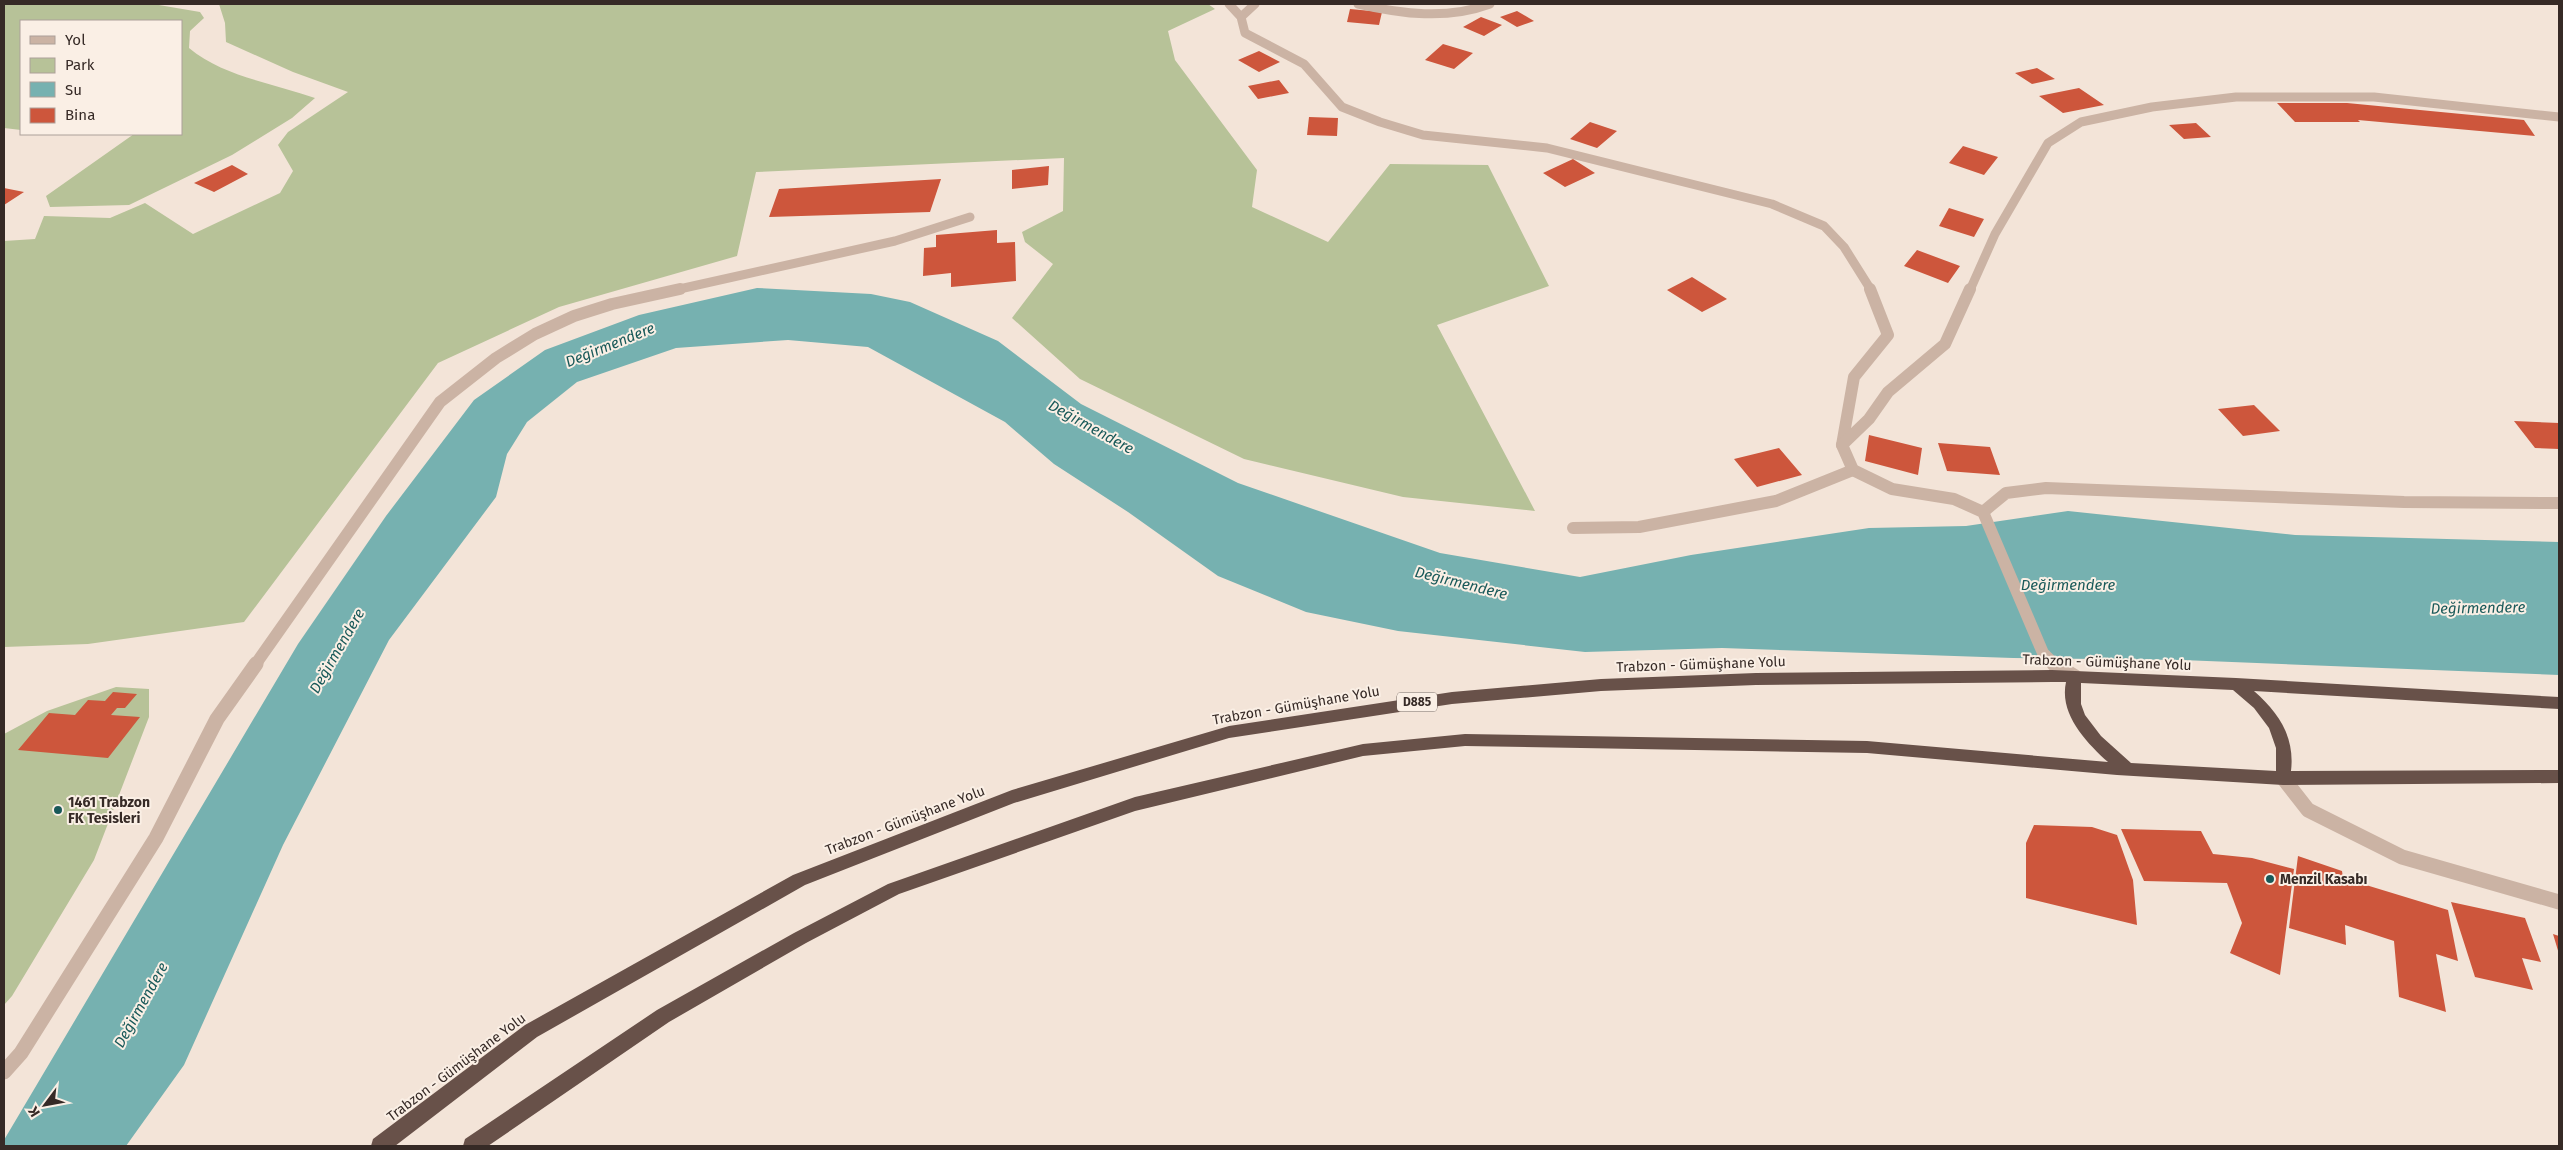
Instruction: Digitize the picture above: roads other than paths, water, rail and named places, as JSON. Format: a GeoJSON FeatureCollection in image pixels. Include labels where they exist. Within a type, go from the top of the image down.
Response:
{"type":"FeatureCollection","features":[{"type":"Feature","properties":{"kind":"highway","name":"Trabzon - Gümüşhane Yolu"},"geometry":{"type":"LineString","coordinates":[[380,1146],[530,1030],[799,880],[1012,797],[1229,732],[1452,698],[1601,685],[1756,679],[2075,677],[2236,684],[2559,703]]}},
{"type":"Feature","properties":{"kind":"highway"},"geometry":{"type":"LineString","coordinates":[[2075,677],[2070,688],[2072,701],[2078,716],[2089,733],[2126,769]]}},
{"type":"Feature","properties":{"kind":"highway"},"geometry":{"type":"LineString","coordinates":[[2236,684],[2276,724],[2285,744],[2286,760],[2283,778]]}},
{"type":"Feature","properties":{"kind":"highway"},"geometry":{"type":"LineString","coordinates":[[472,1146],[663,1016],[800,938],[894,889],[1135,804],[1363,750],[1465,740],[1867,746],[2126,769],[2283,778],[2559,777]]}},
{"type":"Feature","properties":{"kind":"street"},"geometry":{"type":"LineString","coordinates":[[1229,4],[1241,17],[1245,33],[1304,64],[1342,106],[1380,122],[1423,135],[1547,148],[1772,204],[1824,226],[1844,247],[1872,292],[1888,335],[1854,377],[1842,445],[1853,470],[1892,489],[1954,499],[1984,512],[2043,653],[2057,668],[2075,677]]}},
{"type":"Feature","properties":{"kind":"street"},"geometry":{"type":"LineString","coordinates":[[1241,17],[1256,4]]}},
{"type":"Feature","properties":{"kind":"street"},"geometry":{"type":"LineString","coordinates":[[1358,4],[1416,12],[1463,13],[1490,4]]}},
{"type":"Feature","properties":{"kind":"street"},"geometry":{"type":"LineString","coordinates":[[1842,445],[1869,419],[1888,392],[1945,344],[1995,234],[2048,143],[2081,122],[2152,107],[2236,97],[2374,98],[2559,117]]}},
{"type":"Feature","properties":{"kind":"street"},"geometry":{"type":"LineString","coordinates":[[4,1072],[21,1052],[156,838],[217,719],[440,402],[496,358],[535,334],[574,316],[612,304],[895,241],[970,217]]}},
{"type":"Feature","properties":{"kind":"street"},"geometry":{"type":"LineString","coordinates":[[1573,528],[1639,527],[1776,501],[1853,470]]}},
{"type":"Feature","properties":{"kind":"street"},"geometry":{"type":"LineString","coordinates":[[1984,512],[2006,493],[2046,488],[2394,502],[2559,503]]}},
{"type":"Feature","properties":{"kind":"street"},"geometry":{"type":"LineString","coordinates":[[2283,778],[2308,810],[2402,857],[2559,902]]}},
{"type":"Feature","properties":{"kind":"water","name":"Değirmendere"},"geometry":{"type":"Polygon","coordinates":[[[757,288],[871,294],[910,302],[998,341],[1081,404],[1238,483],[1440,553],[1580,577],[1691,555],[1869,528],[1966,526],[2068,511],[2295,535],[2559,542],[2559,675],[2182,660],[2013,658],[1722,648],[1585,652],[1398,631],[1306,612],[1218,576],[1128,512],[1054,464],[1005,422],[868,347],[788,340],[676,348],[577,382],[527,422],[507,454],[496,497],[389,640],[283,845],[184,1065],[126,1146],[4,1146],[4,1140],[298,644],[386,516],[474,400],[545,350],[639,315],[757,288]]]}},
{"type":"Feature","properties":{"kind":"place","name":"1461 Trabzon FK Tesisleri"},"geometry":{"type":"Point","coordinates":[58,810]}},
{"type":"Feature","properties":{"kind":"place","name":"Menzil Kasabı"},"geometry":{"type":"Point","coordinates":[2270,879]}}]}
